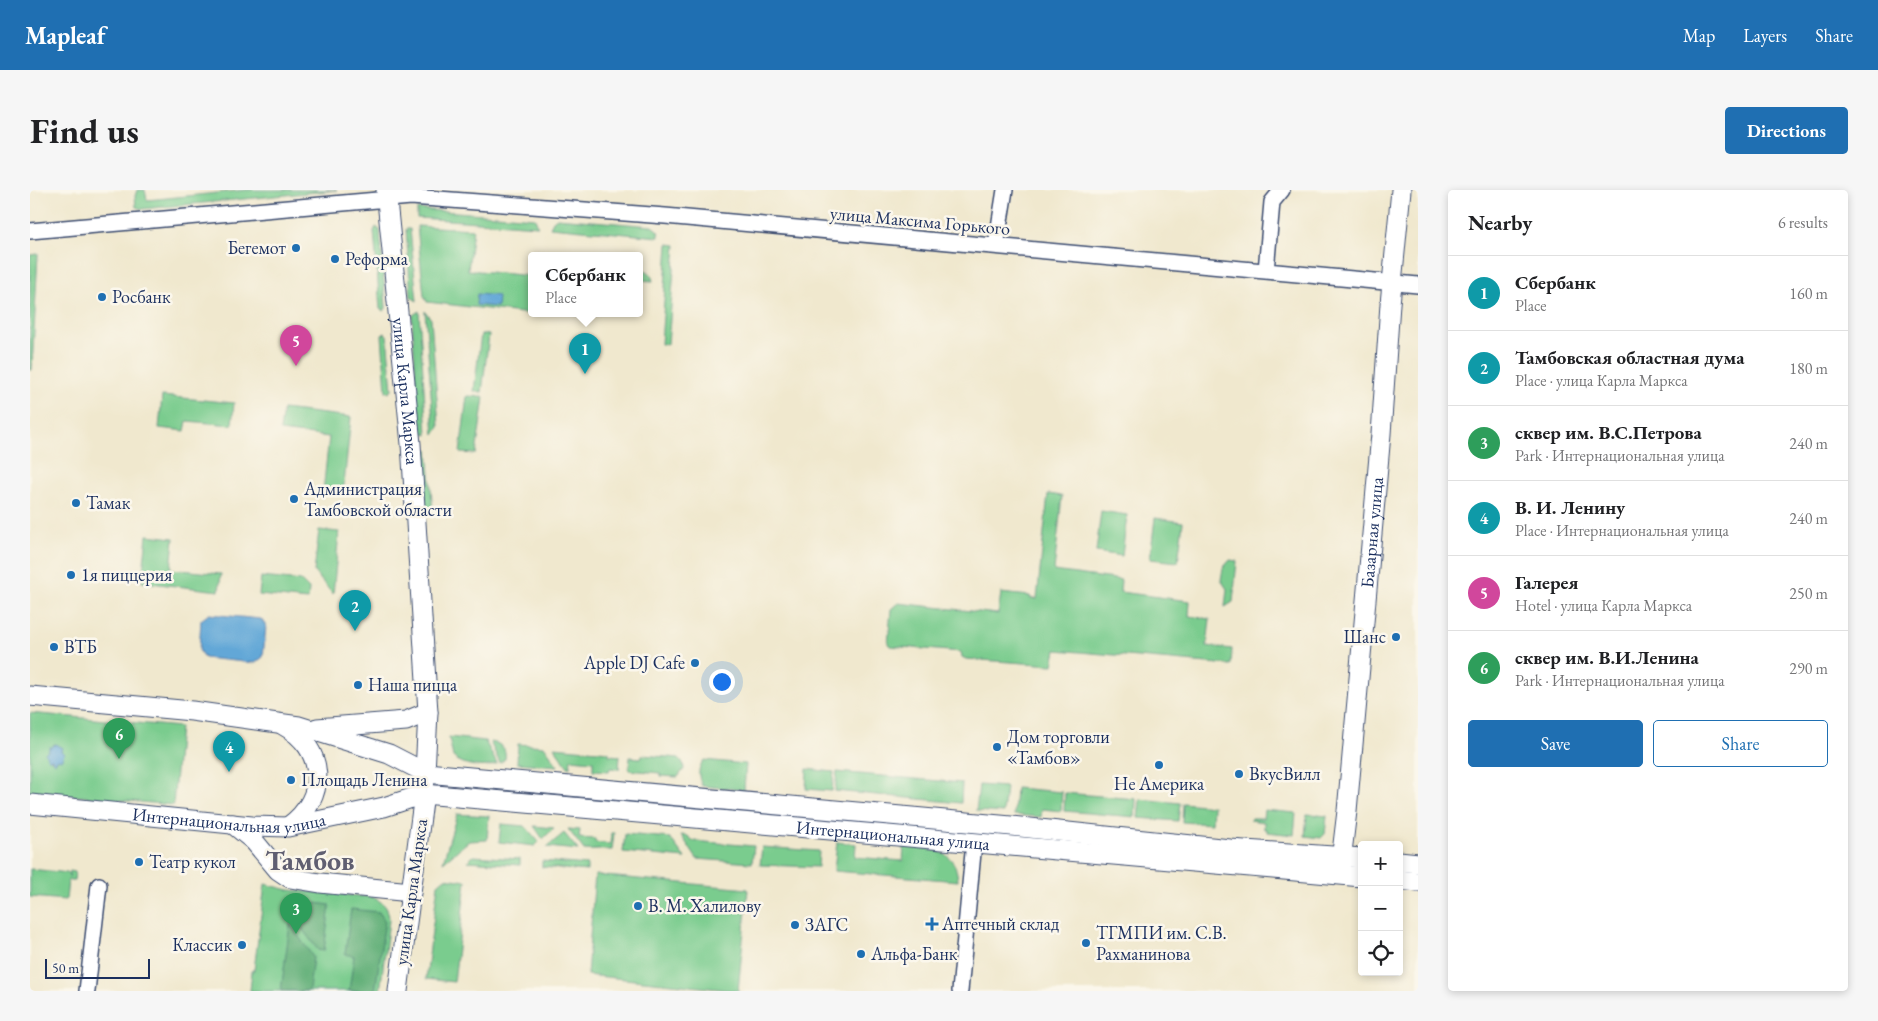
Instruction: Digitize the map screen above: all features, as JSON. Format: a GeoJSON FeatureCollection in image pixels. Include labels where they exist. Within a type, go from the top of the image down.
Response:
{"type":"FeatureCollection","features":[{"type":"Feature","properties":{"kind":"main road","name":"Базарная улица"},"geometry":{"type":"LineString","coordinates":[[1341,866],[1382,434],[1392,282],[1401,190]]}},
{"type":"Feature","properties":{"kind":"main road","name":"улица Карла Маркса"},"geometry":{"type":"LineString","coordinates":[[386,194],[410,436],[428,712],[426,773]]}},
{"type":"Feature","properties":{"kind":"main road","name":"Интернациональная улица"},"geometry":{"type":"LineString","coordinates":[[30,696],[192,711],[310,728],[389,754],[426,773],[976,823],[1230,849],[1341,866],[1358,875]]}},
{"type":"Feature","properties":{"kind":"main road"},"geometry":{"type":"LineString","coordinates":[[310,728],[406,720],[428,712]]}},
{"type":"Feature","properties":{"kind":"main road"},"geometry":{"type":"LineString","coordinates":[[280,723],[292,729],[306,743],[314,760],[317,773],[313,798],[307,810],[288,827]]}},
{"type":"Feature","properties":{"kind":"main road"},"geometry":{"type":"LineString","coordinates":[[424,794],[426,773]]}},
{"type":"Feature","properties":{"kind":"main road","name":"улица Карла Маркса"},"geometry":{"type":"LineString","coordinates":[[398,991],[424,794]]}},
{"type":"Feature","properties":{"kind":"main road","name":"Интернациональная улица"},"geometry":{"type":"LineString","coordinates":[[30,804],[233,824],[288,827],[384,807],[424,794],[974,842],[1341,866],[1358,860]]}},
{"type":"Feature","properties":{"kind":"main road"},"geometry":{"type":"LineString","coordinates":[[974,842],[976,823]]}},
{"type":"Feature","properties":{"kind":"main road"},"geometry":{"type":"LineString","coordinates":[[233,824],[254,841],[278,870],[290,878],[320,883],[411,892]]}},
{"type":"Feature","properties":{"kind":"main road"},"geometry":{"type":"LineString","coordinates":[[1403,862],[1418,863]]}},
{"type":"Feature","properties":{"kind":"main road"},"geometry":{"type":"LineString","coordinates":[[1403,880],[1418,882]]}},
{"type":"Feature","properties":{"kind":"street"},"geometry":{"type":"LineString","coordinates":[[996,246],[1005,190]]}},
{"type":"Feature","properties":{"kind":"street"},"geometry":{"type":"LineString","coordinates":[[1266,271],[1272,202],[1282,190]]}},
{"type":"Feature","properties":{"kind":"street","name":"улица Максима Горького"},"geometry":{"type":"LineString","coordinates":[[30,231],[386,194],[545,206],[1418,285]]}},
{"type":"Feature","properties":{"kind":"street"},"geometry":{"type":"LineString","coordinates":[[960,991],[974,842]]}},
{"type":"Feature","properties":{"kind":"street"},"geometry":{"type":"LineString","coordinates":[[87,991],[99,885]]}},
{"type":"Feature","properties":{"kind":"green space"},"geometry":{"type":"Polygon","coordinates":[[[137,190],[145,190],[147,200],[247,190],[337,190],[142,209],[136,207],[135,196],[137,190]]]}},
{"type":"Feature","properties":{"kind":"green space"},"geometry":{"type":"Polygon","coordinates":[[[417,209],[535,218],[538,226],[417,218],[417,209]]]}},
{"type":"Feature","properties":{"kind":"green space"},"geometry":{"type":"Polygon","coordinates":[[[557,218],[652,226],[658,231],[659,237],[550,227],[557,218]]]}},
{"type":"Feature","properties":{"kind":"green space"},"geometry":{"type":"Polygon","coordinates":[[[417,226],[473,229],[468,270],[528,276],[528,314],[427,302],[424,296],[417,226]]]}},
{"type":"Feature","properties":{"kind":"green space"},"geometry":{"type":"Polygon","coordinates":[[[376,227],[380,230],[386,308],[384,311],[380,309],[374,231],[376,227]]]}},
{"type":"Feature","properties":{"kind":"green space"},"geometry":{"type":"Polygon","coordinates":[[[406,229],[410,229],[417,301],[411,297],[406,229]]]}},
{"type":"Feature","properties":{"kind":"green space"},"geometry":{"type":"Polygon","coordinates":[[[668,244],[676,245],[668,344],[661,344],[668,244]]]}},
{"type":"Feature","properties":{"kind":"green space"},"geometry":{"type":"Polygon","coordinates":[[[38,254],[32,370],[30,370],[30,255],[38,254]]]}},
{"type":"Feature","properties":{"kind":"green space"},"geometry":{"type":"Polygon","coordinates":[[[643,270],[649,272],[653,281],[643,280],[643,270]]]}},
{"type":"Feature","properties":{"kind":"green space"},"geometry":{"type":"Polygon","coordinates":[[[419,311],[427,435],[419,429],[412,318],[419,311]]]}},
{"type":"Feature","properties":{"kind":"green space"},"geometry":{"type":"Polygon","coordinates":[[[425,311],[431,319],[439,427],[434,435],[425,311]]]}},
{"type":"Feature","properties":{"kind":"green space"},"geometry":{"type":"Polygon","coordinates":[[[385,333],[387,335],[392,390],[389,393],[386,391],[382,335],[385,333]]]}},
{"type":"Feature","properties":{"kind":"green space"},"geometry":{"type":"Polygon","coordinates":[[[481,334],[489,335],[482,392],[474,391],[481,334]]]}},
{"type":"Feature","properties":{"kind":"green space"},"geometry":{"type":"Polygon","coordinates":[[[162,396],[234,403],[232,425],[187,421],[185,431],[159,428],[162,396]]]}},
{"type":"Feature","properties":{"kind":"green space"},"geometry":{"type":"Polygon","coordinates":[[[467,396],[484,397],[476,454],[460,453],[467,396]]]}},
{"type":"Feature","properties":{"kind":"green space"},"geometry":{"type":"Polygon","coordinates":[[[283,409],[351,417],[343,494],[323,492],[329,437],[280,431],[283,409]]]}},
{"type":"Feature","properties":{"kind":"green space"},"geometry":{"type":"Polygon","coordinates":[[[428,449],[433,514],[426,510],[422,454],[428,449]]]}},
{"type":"Feature","properties":{"kind":"green space"},"geometry":{"type":"Polygon","coordinates":[[[1048,494],[1062,496],[1054,571],[1121,580],[1120,592],[1190,601],[1189,616],[1210,619],[1207,646],[1232,649],[1231,665],[1056,650],[1053,665],[966,659],[962,657],[961,652],[890,646],[888,644],[891,609],[898,603],[998,614],[1001,593],[1030,596],[1030,598],[1037,599],[1048,494]]]}},
{"type":"Feature","properties":{"kind":"green space"},"geometry":{"type":"Polygon","coordinates":[[[1101,511],[1127,515],[1122,556],[1096,552],[1101,511]]]}},
{"type":"Feature","properties":{"kind":"green space"},"geometry":{"type":"Polygon","coordinates":[[[1155,518],[1183,522],[1178,562],[1150,559],[1155,518]]]}},
{"type":"Feature","properties":{"kind":"green space"},"geometry":{"type":"Polygon","coordinates":[[[319,530],[339,532],[333,594],[314,572],[319,530]]]}},
{"type":"Feature","properties":{"kind":"green space"},"geometry":{"type":"Polygon","coordinates":[[[147,535],[174,538],[171,569],[221,574],[219,591],[142,582],[147,535]]]}},
{"type":"Feature","properties":{"kind":"green space"},"geometry":{"type":"Polygon","coordinates":[[[1230,560],[1237,561],[1233,602],[1225,607],[1227,589],[1221,580],[1223,568],[1230,560]]]}},
{"type":"Feature","properties":{"kind":"green space"},"geometry":{"type":"Polygon","coordinates":[[[261,577],[301,581],[309,589],[308,600],[259,595],[261,577]]]}},
{"type":"Feature","properties":{"kind":"green space"},"geometry":{"type":"Polygon","coordinates":[[[30,713],[180,727],[173,805],[30,792],[30,713]],[[54,744],[48,756],[54,763],[57,761],[61,751],[54,744]]]}},
{"type":"Feature","properties":{"kind":"green space"},"geometry":{"type":"Polygon","coordinates":[[[449,737],[485,741],[497,764],[480,766],[462,763],[453,757],[449,737]]]}},
{"type":"Feature","properties":{"kind":"green space"},"geometry":{"type":"Polygon","coordinates":[[[490,742],[502,746],[505,751],[505,759],[500,763],[490,742]]]}},
{"type":"Feature","properties":{"kind":"green space"},"geometry":{"type":"Polygon","coordinates":[[[518,744],[544,746],[558,766],[517,763],[518,744]]]}},
{"type":"Feature","properties":{"kind":"green space"},"geometry":{"type":"Polygon","coordinates":[[[554,747],[609,752],[609,755],[620,756],[619,769],[610,768],[609,771],[593,770],[593,761],[571,759],[570,768],[554,747]]]}},
{"type":"Feature","properties":{"kind":"green space"},"geometry":{"type":"Polygon","coordinates":[[[642,755],[679,758],[683,763],[684,769],[678,777],[660,776],[660,773],[629,770],[630,757],[641,758],[642,755]]]}},
{"type":"Feature","properties":{"kind":"green space"},"geometry":{"type":"Polygon","coordinates":[[[704,760],[746,764],[744,790],[702,786],[699,773],[700,766],[704,760]]]}},
{"type":"Feature","properties":{"kind":"green space"},"geometry":{"type":"Polygon","coordinates":[[[807,769],[834,772],[832,791],[806,789],[807,769]]]}},
{"type":"Feature","properties":{"kind":"green space"},"geometry":{"type":"Polygon","coordinates":[[[837,772],[962,783],[961,803],[835,791],[837,772]]]}},
{"type":"Feature","properties":{"kind":"green space"},"geometry":{"type":"Polygon","coordinates":[[[979,785],[1006,787],[1003,813],[976,811],[979,785]]]}},
{"type":"Feature","properties":{"kind":"green space"},"geometry":{"type":"Polygon","coordinates":[[[1016,788],[1062,792],[1061,811],[1042,809],[1041,817],[1014,815],[1016,788]]]}},
{"type":"Feature","properties":{"kind":"green space"},"geometry":{"type":"Polygon","coordinates":[[[1065,793],[1136,799],[1135,817],[1064,811],[1065,793]]]}},
{"type":"Feature","properties":{"kind":"green space"},"geometry":{"type":"Polygon","coordinates":[[[1140,799],[1180,803],[1178,821],[1138,818],[1140,799]]]}},
{"type":"Feature","properties":{"kind":"green space"},"geometry":{"type":"Polygon","coordinates":[[[1183,803],[1213,806],[1212,824],[1182,822],[1183,803]]]}},
{"type":"Feature","properties":{"kind":"green space"},"geometry":{"type":"Polygon","coordinates":[[[1264,810],[1296,813],[1294,835],[1267,832],[1267,829],[1264,829],[1264,822],[1250,820],[1251,818],[1263,818],[1264,810]]]}},
{"type":"Feature","properties":{"kind":"green space"},"geometry":{"type":"Polygon","coordinates":[[[457,814],[489,816],[487,840],[469,841],[443,862],[457,814]]]}},
{"type":"Feature","properties":{"kind":"green space"},"geometry":{"type":"Polygon","coordinates":[[[1307,814],[1327,816],[1325,834],[1321,838],[1305,836],[1307,814]]]}},
{"type":"Feature","properties":{"kind":"green space"},"geometry":{"type":"Polygon","coordinates":[[[501,824],[525,826],[539,842],[535,846],[499,842],[501,824]]]}},
{"type":"Feature","properties":{"kind":"green space"},"geometry":{"type":"Polygon","coordinates":[[[534,826],[554,828],[543,839],[534,826]]]}},
{"type":"Feature","properties":{"kind":"green space"},"geometry":{"type":"Polygon","coordinates":[[[568,829],[580,830],[579,838],[595,839],[595,842],[610,844],[611,833],[614,833],[612,850],[584,850],[568,829]]]}},
{"type":"Feature","properties":{"kind":"green space"},"geometry":{"type":"Polygon","coordinates":[[[564,833],[578,850],[547,847],[564,833]]]}},
{"type":"Feature","properties":{"kind":"green space"},"geometry":{"type":"Polygon","coordinates":[[[625,834],[670,838],[685,858],[623,852],[625,834]]]}},
{"type":"Feature","properties":{"kind":"green space"},"geometry":{"type":"Polygon","coordinates":[[[681,835],[688,836],[693,841],[754,846],[752,863],[697,859],[681,835]]]}},
{"type":"Feature","properties":{"kind":"green space"},"geometry":{"type":"Polygon","coordinates":[[[837,842],[856,844],[855,857],[903,861],[904,847],[924,848],[940,852],[953,862],[958,881],[834,871],[837,842]]]}},
{"type":"Feature","properties":{"kind":"green space"},"geometry":{"type":"Polygon","coordinates":[[[762,847],[819,851],[818,867],[760,865],[762,847]]]}},
{"type":"Feature","properties":{"kind":"green space"},"geometry":{"type":"Polygon","coordinates":[[[473,856],[520,859],[520,865],[468,861],[473,856]]]}},
{"type":"Feature","properties":{"kind":"green space"},"geometry":{"type":"Polygon","coordinates":[[[542,861],[587,865],[587,871],[542,867],[542,861]]]}},
{"type":"Feature","properties":{"kind":"green space"},"geometry":{"type":"Polygon","coordinates":[[[30,869],[69,873],[69,877],[70,871],[75,872],[74,880],[68,880],[66,900],[30,897],[30,869]]]}},
{"type":"Feature","properties":{"kind":"green space"},"geometry":{"type":"Polygon","coordinates":[[[595,875],[748,889],[738,991],[587,975],[595,875]]]}},
{"type":"Feature","properties":{"kind":"green space"},"geometry":{"type":"Polygon","coordinates":[[[445,878],[466,881],[454,982],[426,979],[438,884],[445,878]]]}},
{"type":"Feature","properties":{"kind":"green space"},"geometry":{"type":"Polygon","coordinates":[[[265,884],[289,890],[372,897],[382,903],[387,908],[389,920],[380,991],[250,991],[265,884]]]}},
{"type":"Feature","properties":{"kind":"green space"},"geometry":{"type":"Polygon","coordinates":[[[293,900],[330,905],[324,951],[318,950],[291,914],[293,900]]]}},
{"type":"Feature","properties":{"kind":"green space"},"geometry":{"type":"Polygon","coordinates":[[[351,909],[379,912],[385,921],[375,991],[349,991],[354,956],[345,954],[351,909]]]}},
{"type":"Feature","properties":{"kind":"green space"},"geometry":{"type":"Polygon","coordinates":[[[290,924],[313,957],[309,990],[307,991],[281,991],[290,924]]]}},
{"type":"Feature","properties":{"kind":"water"},"geometry":{"type":"Polygon","coordinates":[[[477,294],[498,296],[497,307],[476,305],[477,294]]]}},
{"type":"Feature","properties":{"kind":"water"},"geometry":{"type":"Polygon","coordinates":[[[209,614],[261,619],[266,626],[263,657],[255,663],[204,658],[199,650],[201,620],[209,614]]]}},
{"type":"Feature","properties":{"kind":"water"},"geometry":{"type":"Polygon","coordinates":[[[55,744],[62,748],[61,751],[64,754],[61,760],[58,759],[54,763],[52,759],[48,759],[45,753],[49,750],[49,747],[55,744]]]}},
{"type":"Feature","properties":{"kind":"place","name":"Бегемот"},"geometry":{"type":"Point","coordinates":[296,248]}},
{"type":"Feature","properties":{"kind":"place","name":"Реформа"},"geometry":{"type":"Point","coordinates":[335,259]}},
{"type":"Feature","properties":{"kind":"place","name":"Росбанк"},"geometry":{"type":"Point","coordinates":[102,297]}},
{"type":"Feature","properties":{"kind":"place","name":"Галерея"},"geometry":{"type":"Point","coordinates":[296,366]}},
{"type":"Feature","properties":{"kind":"place","name":"Сбербанк"},"geometry":{"type":"Point","coordinates":[585,374]}},
{"type":"Feature","properties":{"kind":"place","name":"Администрация Тамбовской области"},"geometry":{"type":"Point","coordinates":[294,499]}},
{"type":"Feature","properties":{"kind":"place","name":"Тамак"},"geometry":{"type":"Point","coordinates":[76,503]}},
{"type":"Feature","properties":{"kind":"place","name":"1я пиццерия"},"geometry":{"type":"Point","coordinates":[71,575]}},
{"type":"Feature","properties":{"kind":"place","name":"Тамбовская областная дума"},"geometry":{"type":"Point","coordinates":[355,631]}},
{"type":"Feature","properties":{"kind":"place","name":"Шанс"},"geometry":{"type":"Point","coordinates":[1396,637]}},
{"type":"Feature","properties":{"kind":"place","name":"ВТБ"},"geometry":{"type":"Point","coordinates":[54,647]}},
{"type":"Feature","properties":{"kind":"place","name":"Apple DJ Cafe"},"geometry":{"type":"Point","coordinates":[695,663]}},
{"type":"Feature","properties":{"kind":"place","name":"Наша пицца"},"geometry":{"type":"Point","coordinates":[358,685]}},
{"type":"Feature","properties":{"kind":"place","name":"Дом торговли «Тамбов»"},"geometry":{"type":"Point","coordinates":[997,747]}},
{"type":"Feature","properties":{"kind":"place","name":"сквер им. В.И.Ленина"},"geometry":{"type":"Point","coordinates":[119,759]}},
{"type":"Feature","properties":{"kind":"place","name":"Не Америка"},"geometry":{"type":"Point","coordinates":[1159,765]}},
{"type":"Feature","properties":{"kind":"place","name":"В. И. Ленину"},"geometry":{"type":"Point","coordinates":[229,772]}},
{"type":"Feature","properties":{"kind":"place","name":"ВкусВилл"},"geometry":{"type":"Point","coordinates":[1239,774]}},
{"type":"Feature","properties":{"kind":"place","name":"Площадь Ленина"},"geometry":{"type":"Point","coordinates":[291,780]}},
{"type":"Feature","properties":{"kind":"place","name":"Театр кукол"},"geometry":{"type":"Point","coordinates":[139,862]}},
{"type":"Feature","properties":{"kind":"place","name":"В. М. Халилову"},"geometry":{"type":"Point","coordinates":[638,906]}},
{"type":"Feature","properties":{"kind":"place","name":"Аптечный склад"},"geometry":{"type":"Point","coordinates":[932,924]}},
{"type":"Feature","properties":{"kind":"place","name":"ЗАГС"},"geometry":{"type":"Point","coordinates":[795,925]}},
{"type":"Feature","properties":{"kind":"place","name":"сквер им. В.С.Петрова"},"geometry":{"type":"Point","coordinates":[296,934]}},
{"type":"Feature","properties":{"kind":"place","name":"ТГМПИ им. С.В. Рахманинова"},"geometry":{"type":"Point","coordinates":[1086,943]}},
{"type":"Feature","properties":{"kind":"place","name":"Классик"},"geometry":{"type":"Point","coordinates":[242,945]}},
{"type":"Feature","properties":{"kind":"place","name":"Альфа-Банк"},"geometry":{"type":"Point","coordinates":[861,954]}},
{"type":"Feature","properties":{"kind":"district","name":"Тамбов"},"geometry":{"type":"Point","coordinates":[310,860]}}]}
